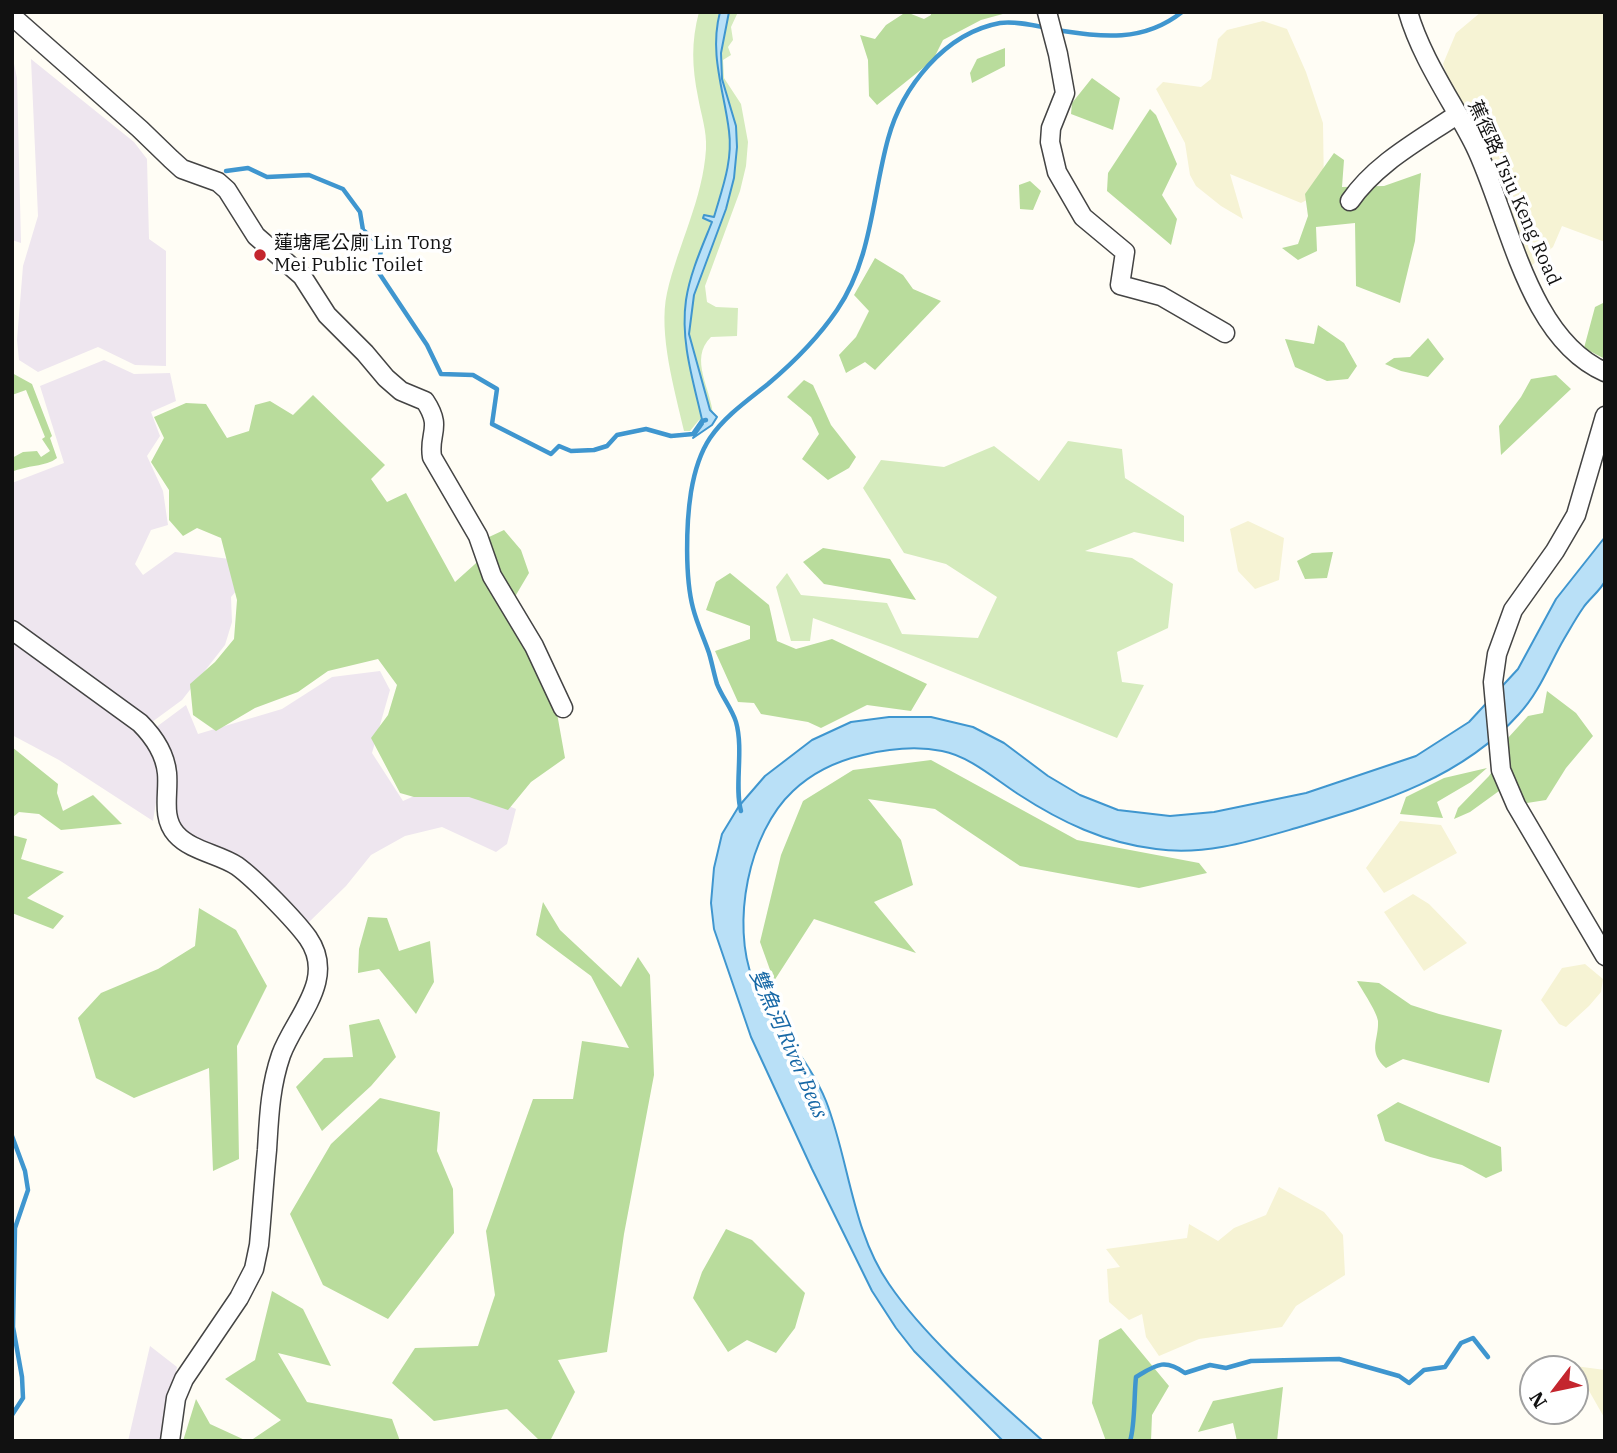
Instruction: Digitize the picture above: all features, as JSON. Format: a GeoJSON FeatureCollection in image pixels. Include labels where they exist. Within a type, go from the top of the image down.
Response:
{"type":"FeatureCollection","features":[{"type":"Feature","properties":{"kind":"street","name":"蕉徑路 Tsiu Keng Road"},"geometry":{"type":"LineString","coordinates":[[1408,12],[1424,51],[1481,161],[1517,257],[1549,321],[1578,358],[1605,372]]}},
{"type":"Feature","properties":{"kind":"street"},"geometry":{"type":"LineString","coordinates":[[1048,14],[1065,93],[1051,128],[1050,142],[1057,172],[1083,217],[1125,253],[1121,285],[1161,296],[1225,333]]}},
{"type":"Feature","properties":{"kind":"street"},"geometry":{"type":"LineString","coordinates":[[12,16],[182,169],[218,182],[227,190],[256,236],[302,276],[327,315],[365,353],[386,379],[401,391],[425,401],[435,422],[432,457],[478,536],[492,576],[534,646],[563,708]]}},
{"type":"Feature","properties":{"kind":"street"},"geometry":{"type":"LineString","coordinates":[[1350,201],[1361,185],[1391,159],[1458,114]]}},
{"type":"Feature","properties":{"kind":"street"},"geometry":{"type":"LineString","coordinates":[[1605,416],[1576,515],[1555,551],[1513,610],[1497,654],[1493,682],[1501,770],[1516,805],[1605,956]]}},
{"type":"Feature","properties":{"kind":"street"},"geometry":{"type":"LineString","coordinates":[[12,630],[150,733],[163,755],[167,772],[167,820],[174,832],[183,841],[237,866],[265,891],[308,939],[319,973],[316,989],[282,1052],[271,1087],[259,1245],[254,1269],[239,1298],[184,1379],[176,1398],[170,1441]]}},
{"type":"Feature","properties":{"kind":"shaded area"},"geometry":{"type":"Polygon","coordinates":[[[1481,12],[1605,12],[1605,242],[1562,226],[1553,247],[1531,266],[1517,244],[1496,176],[1478,131],[1455,100],[1443,64],[1456,33],[1481,12]]]}},
{"type":"Feature","properties":{"kind":"shaded area"},"geometry":{"type":"Polygon","coordinates":[[[1263,21],[1287,29],[1306,72],[1323,123],[1324,191],[1301,203],[1230,174],[1243,219],[1196,186],[1190,175],[1185,143],[1156,89],[1163,82],[1201,87],[1211,79],[1218,39],[1227,30],[1263,21]]]}},
{"type":"Feature","properties":{"kind":"shaded area"},"geometry":{"type":"Polygon","coordinates":[[[12,54],[17,78],[21,243],[12,240],[12,54]]]}},
{"type":"Feature","properties":{"kind":"shaded area"},"geometry":{"type":"Polygon","coordinates":[[[31,59],[134,142],[147,159],[149,239],[166,251],[166,366],[135,365],[98,347],[38,372],[19,360],[17,340],[23,266],[38,216],[31,59]]]}},
{"type":"Feature","properties":{"kind":"shaded area"},"geometry":{"type":"Polygon","coordinates":[[[104,360],[134,374],[170,373],[176,401],[151,412],[160,436],[147,456],[163,491],[168,525],[151,530],[135,564],[143,575],[175,552],[245,561],[251,574],[231,597],[232,622],[225,645],[182,700],[152,722],[12,622],[12,483],[64,463],[40,386],[104,360]]]}},
{"type":"Feature","properties":{"kind":"shaded area"},"geometry":{"type":"Polygon","coordinates":[[[1248,521],[1284,538],[1279,580],[1255,589],[1238,571],[1230,529],[1248,521]]]}},
{"type":"Feature","properties":{"kind":"shaded area"},"geometry":{"type":"Polygon","coordinates":[[[12,637],[134,725],[151,745],[160,777],[153,821],[59,760],[12,735],[12,637]]]}},
{"type":"Feature","properties":{"kind":"shaded area"},"geometry":{"type":"Polygon","coordinates":[[[380,671],[390,690],[372,753],[403,801],[448,781],[516,809],[507,844],[496,852],[442,827],[405,836],[371,855],[346,886],[306,925],[178,830],[155,728],[186,705],[198,734],[282,709],[332,677],[380,671]]]}},
{"type":"Feature","properties":{"kind":"shaded area"},"geometry":{"type":"Polygon","coordinates":[[[1400,821],[1441,825],[1457,853],[1384,893],[1366,868],[1400,821]]]}},
{"type":"Feature","properties":{"kind":"shaded area"},"geometry":{"type":"Polygon","coordinates":[[[1413,894],[1429,904],[1467,943],[1424,971],[1384,912],[1413,894]]]}},
{"type":"Feature","properties":{"kind":"shaded area"},"geometry":{"type":"Polygon","coordinates":[[[1585,964],[1603,979],[1601,992],[1566,1027],[1559,1024],[1541,1000],[1562,968],[1585,964]]]}},
{"type":"Feature","properties":{"kind":"shaded area"},"geometry":{"type":"Polygon","coordinates":[[[1279,1187],[1324,1212],[1343,1235],[1345,1275],[1296,1306],[1282,1327],[1199,1339],[1159,1356],[1146,1337],[1142,1314],[1129,1320],[1109,1302],[1107,1269],[1120,1267],[1106,1249],[1187,1238],[1189,1224],[1218,1241],[1234,1228],[1266,1215],[1279,1187]]]}},
{"type":"Feature","properties":{"kind":"shaded area"},"geometry":{"type":"Polygon","coordinates":[[[150,1346],[177,1367],[162,1441],[128,1441],[150,1346]]]}},
{"type":"Feature","properties":{"kind":"shaded area"},"geometry":{"type":"Polygon","coordinates":[[[1589,1368],[1605,1370],[1605,1419],[1589,1391],[1589,1368]]]}},
{"type":"Feature","properties":{"kind":"green space"},"geometry":{"type":"Polygon","coordinates":[[[699,12],[738,12],[731,27],[733,40],[728,47],[731,55],[723,60],[724,78],[741,104],[748,142],[740,191],[705,286],[707,302],[716,307],[738,308],[737,336],[711,337],[704,346],[701,365],[713,416],[699,420],[690,431],[684,431],[666,344],[665,309],[667,293],[704,168],[706,135],[694,65],[699,12]]]}},
{"type":"Feature","properties":{"kind":"green space"},"geometry":{"type":"Polygon","coordinates":[[[906,12],[924,19],[931,15],[931,12],[1010,12],[981,20],[943,40],[933,60],[877,105],[869,96],[868,60],[860,35],[875,39],[886,25],[906,12]]]}},
{"type":"Feature","properties":{"kind":"green space"},"geometry":{"type":"Polygon","coordinates":[[[1005,48],[1005,66],[972,83],[970,73],[977,59],[1005,48]]]}},
{"type":"Feature","properties":{"kind":"green space"},"geometry":{"type":"Polygon","coordinates":[[[1092,78],[1120,98],[1113,130],[1071,114],[1072,103],[1092,78]]]}},
{"type":"Feature","properties":{"kind":"green space"},"geometry":{"type":"Polygon","coordinates":[[[1150,109],[1156,115],[1177,164],[1162,195],[1177,219],[1171,245],[1107,191],[1108,173],[1150,109]]]}},
{"type":"Feature","properties":{"kind":"green space"},"geometry":{"type":"Polygon","coordinates":[[[1334,153],[1344,160],[1342,187],[1384,186],[1421,173],[1415,241],[1400,303],[1356,286],[1355,223],[1316,227],[1317,251],[1298,260],[1282,248],[1298,244],[1308,216],[1305,194],[1334,153]]]}},
{"type":"Feature","properties":{"kind":"green space"},"geometry":{"type":"Polygon","coordinates":[[[1030,181],[1041,191],[1033,210],[1020,209],[1019,185],[1030,181]]]}},
{"type":"Feature","properties":{"kind":"green space"},"geometry":{"type":"Polygon","coordinates":[[[875,258],[903,275],[913,289],[941,301],[875,370],[865,362],[846,373],[839,355],[856,337],[869,311],[854,295],[875,258]]]}},
{"type":"Feature","properties":{"kind":"green space"},"geometry":{"type":"Polygon","coordinates":[[[1605,302],[1605,359],[1584,348],[1595,307],[1605,302]]]}},
{"type":"Feature","properties":{"kind":"green space"},"geometry":{"type":"Polygon","coordinates":[[[1318,325],[1344,343],[1357,366],[1348,379],[1327,381],[1295,367],[1285,339],[1314,344],[1318,325]]]}},
{"type":"Feature","properties":{"kind":"green space"},"geometry":{"type":"Polygon","coordinates":[[[1428,338],[1444,359],[1428,377],[1385,364],[1394,358],[1410,357],[1428,338]]]}},
{"type":"Feature","properties":{"kind":"green space"},"geometry":{"type":"Polygon","coordinates":[[[12,373],[32,384],[52,436],[50,438],[57,458],[12,472],[12,458],[23,452],[37,451],[41,457],[50,451],[42,439],[45,437],[26,390],[12,395],[12,373]]]}},
{"type":"Feature","properties":{"kind":"green space"},"geometry":{"type":"Polygon","coordinates":[[[1556,375],[1571,389],[1501,455],[1499,426],[1531,379],[1556,375]]]}},
{"type":"Feature","properties":{"kind":"green space"},"geometry":{"type":"Polygon","coordinates":[[[804,380],[813,385],[831,425],[856,457],[849,468],[828,480],[802,459],[819,434],[811,417],[787,397],[804,380]]]}},
{"type":"Feature","properties":{"kind":"green space"},"geometry":{"type":"Polygon","coordinates":[[[313,395],[385,465],[371,479],[387,502],[406,493],[455,582],[484,556],[489,537],[504,530],[521,550],[529,573],[510,605],[553,691],[565,758],[531,782],[508,810],[469,797],[414,797],[400,793],[371,738],[388,715],[397,685],[378,659],[328,671],[298,692],[255,708],[216,731],[193,715],[190,684],[215,662],[234,639],[237,600],[221,538],[197,528],[183,536],[169,520],[169,490],[151,462],[164,438],[154,417],[186,403],[206,404],[227,438],[249,431],[255,405],[270,401],[293,415],[313,395]]]}},
{"type":"Feature","properties":{"kind":"green space"},"geometry":{"type":"Polygon","coordinates":[[[1068,441],[1122,449],[1125,478],[1184,516],[1184,542],[1134,532],[1085,551],[1132,558],[1173,584],[1168,628],[1117,652],[1122,682],[1144,685],[1117,738],[813,618],[810,641],[791,641],[776,587],[787,573],[801,595],[887,603],[902,634],[978,638],[997,597],[946,564],[904,553],[863,488],[881,460],[944,467],[994,446],[1039,481],[1068,441]]]}},
{"type":"Feature","properties":{"kind":"green space"},"geometry":{"type":"Polygon","coordinates":[[[823,548],[890,559],[916,600],[824,584],[803,562],[823,548]]]}},
{"type":"Feature","properties":{"kind":"green space"},"geometry":{"type":"Polygon","coordinates":[[[1333,552],[1327,578],[1305,579],[1297,561],[1312,553],[1333,552]]]}},
{"type":"Feature","properties":{"kind":"green space"},"geometry":{"type":"Polygon","coordinates":[[[730,573],[769,605],[777,641],[796,649],[832,639],[927,684],[911,711],[867,705],[821,728],[808,722],[761,714],[754,703],[738,702],[715,651],[750,639],[750,626],[706,610],[716,582],[730,573]]]}},
{"type":"Feature","properties":{"kind":"green space"},"geometry":{"type":"Polygon","coordinates":[[[1547,691],[1576,713],[1593,736],[1566,768],[1546,800],[1527,803],[1499,791],[1470,812],[1454,819],[1458,808],[1497,764],[1497,750],[1528,716],[1543,713],[1547,691]]]}},
{"type":"Feature","properties":{"kind":"green space"},"geometry":{"type":"Polygon","coordinates":[[[12,747],[58,784],[57,793],[63,811],[93,795],[122,824],[61,830],[39,814],[19,812],[12,818],[12,747]]]}},
{"type":"Feature","properties":{"kind":"green space"},"geometry":{"type":"Polygon","coordinates":[[[931,760],[1077,840],[1199,863],[1207,873],[1139,888],[1020,866],[935,809],[868,799],[901,840],[913,885],[874,902],[916,953],[814,919],[774,981],[760,942],[781,855],[803,801],[853,770],[931,760]]]}},
{"type":"Feature","properties":{"kind":"green space"},"geometry":{"type":"Polygon","coordinates":[[[1487,768],[1471,782],[1437,802],[1443,818],[1400,814],[1406,797],[1444,778],[1487,768]]]}},
{"type":"Feature","properties":{"kind":"green space"},"geometry":{"type":"Polygon","coordinates":[[[12,835],[27,839],[21,859],[64,872],[27,898],[64,916],[53,929],[12,913],[12,835]]]}},
{"type":"Feature","properties":{"kind":"green space"},"geometry":{"type":"Polygon","coordinates":[[[543,902],[560,930],[621,987],[638,957],[650,975],[654,1075],[624,1234],[607,1352],[558,1360],[575,1392],[550,1441],[540,1441],[507,1409],[434,1421],[392,1383],[415,1348],[478,1346],[495,1295],[486,1231],[533,1099],[573,1099],[582,1041],[629,1048],[591,976],[536,935],[543,902]]]}},
{"type":"Feature","properties":{"kind":"green space"},"geometry":{"type":"Polygon","coordinates":[[[199,908],[236,930],[267,986],[237,1046],[239,1159],[213,1171],[209,1068],[134,1098],[96,1078],[78,1018],[101,993],[158,969],[195,946],[199,908]]]}},
{"type":"Feature","properties":{"kind":"green space"},"geometry":{"type":"Polygon","coordinates":[[[368,917],[387,918],[399,951],[430,941],[434,982],[416,1014],[379,969],[358,973],[359,949],[368,917]]]}},
{"type":"Feature","properties":{"kind":"green space"},"geometry":{"type":"Polygon","coordinates":[[[1357,981],[1379,983],[1411,1005],[1502,1030],[1489,1083],[1403,1059],[1386,1068],[1375,1051],[1377,1017],[1357,981]]]}},
{"type":"Feature","properties":{"kind":"green space"},"geometry":{"type":"Polygon","coordinates":[[[379,1019],[396,1057],[371,1086],[322,1131],[296,1087],[324,1058],[353,1057],[349,1025],[379,1019]]]}},
{"type":"Feature","properties":{"kind":"green space"},"geometry":{"type":"Polygon","coordinates":[[[380,1098],[440,1112],[437,1151],[453,1189],[454,1233],[388,1319],[323,1285],[290,1214],[331,1144],[380,1098]]]}},
{"type":"Feature","properties":{"kind":"green space"},"geometry":{"type":"Polygon","coordinates":[[[1398,1102],[1501,1147],[1502,1171],[1486,1178],[1462,1165],[1385,1141],[1377,1115],[1398,1102]]]}},
{"type":"Feature","properties":{"kind":"green space"},"geometry":{"type":"Polygon","coordinates":[[[726,1229],[752,1240],[805,1293],[795,1328],[776,1353],[747,1340],[728,1352],[693,1298],[702,1272],[726,1229]]]}},
{"type":"Feature","properties":{"kind":"green space"},"geometry":{"type":"Polygon","coordinates":[[[272,1291],[303,1309],[331,1366],[278,1353],[307,1402],[392,1419],[400,1441],[250,1441],[281,1420],[225,1379],[255,1360],[272,1291]]]}},
{"type":"Feature","properties":{"kind":"green space"},"geometry":{"type":"Polygon","coordinates":[[[1121,1328],[1169,1386],[1152,1415],[1151,1441],[1106,1441],[1092,1403],[1099,1340],[1121,1328]]]}},
{"type":"Feature","properties":{"kind":"green space"},"geometry":{"type":"Polygon","coordinates":[[[1283,1387],[1277,1441],[1237,1441],[1233,1423],[1198,1432],[1213,1401],[1283,1387]]]}},
{"type":"Feature","properties":{"kind":"green space"},"geometry":{"type":"Polygon","coordinates":[[[196,1399],[210,1424],[247,1441],[183,1441],[196,1399]]]}},
{"type":"Feature","properties":{"kind":"water"},"geometry":{"type":"Polygon","coordinates":[[[720,12],[729,12],[721,53],[722,79],[736,126],[737,147],[734,178],[726,209],[694,295],[689,334],[710,410],[717,417],[712,425],[693,438],[703,424],[686,347],[686,300],[693,270],[712,222],[703,218],[704,215],[714,217],[726,175],[730,142],[717,57],[720,12]]]}},
{"type":"Feature","properties":{"kind":"water","name":"雙魚河 River Beas"},"geometry":{"type":"Polygon","coordinates":[[[1605,537],[1605,581],[1580,612],[1538,687],[1519,714],[1497,736],[1446,771],[1391,797],[1362,807],[1230,845],[1194,850],[1156,849],[1119,842],[1084,830],[1034,804],[962,758],[942,751],[913,748],[853,757],[835,764],[801,784],[777,809],[755,854],[744,907],[747,958],[753,980],[769,1011],[810,1069],[826,1101],[859,1218],[877,1263],[889,1284],[941,1346],[1043,1441],[1003,1441],[914,1351],[872,1291],[751,1037],[714,929],[711,903],[714,868],[722,834],[739,806],[765,776],[812,740],[851,722],[889,717],[931,717],[973,727],[1004,743],[1048,776],[1080,795],[1118,810],[1170,816],[1214,812],[1306,793],[1416,756],[1469,722],[1518,669],[1556,599],[1605,537]]]}},
{"type":"Feature","properties":{"kind":"waterway"},"geometry":{"type":"LineString","coordinates":[[1056,30],[1106,36],[1137,33],[1152,29],[1182,12]]}},
{"type":"Feature","properties":{"kind":"waterway"},"geometry":{"type":"LineString","coordinates":[[741,811],[736,722],[717,684],[690,596],[687,551],[689,505],[700,457],[710,438],[723,423],[778,376],[814,340],[849,290],[870,227],[888,139],[895,119],[915,82],[944,50],[980,29],[1000,23],[1047,28]]}},
{"type":"Feature","properties":{"kind":"waterway"},"geometry":{"type":"LineString","coordinates":[[226,171],[248,168],[267,177],[309,175],[343,189],[360,212],[363,230],[382,246],[377,270],[427,345],[441,374],[473,375],[497,389],[492,424],[551,454],[559,446],[571,451],[594,450],[607,446],[617,435],[646,429],[671,436],[693,434],[702,421],[706,420]]}},
{"type":"Feature","properties":{"kind":"waterway"},"geometry":{"type":"LineString","coordinates":[[12,1136],[25,1171],[28,1190],[15,1228],[13,1327],[23,1398],[12,1415]]}},
{"type":"Feature","properties":{"kind":"waterway"},"geometry":{"type":"LineString","coordinates":[[1130,1441],[1136,1377],[1160,1365],[1178,1368],[1185,1373],[1210,1365],[1226,1368],[1251,1361],[1339,1359],[1399,1376],[1409,1383],[1424,1370],[1445,1367],[1461,1343],[1473,1338],[1488,1357]]}},
{"type":"Feature","properties":{"kind":"place","name":"蓮塘尾公廁 Lin Tong Mei Public Toilet"},"geometry":{"type":"Point","coordinates":[260,255]}}]}
